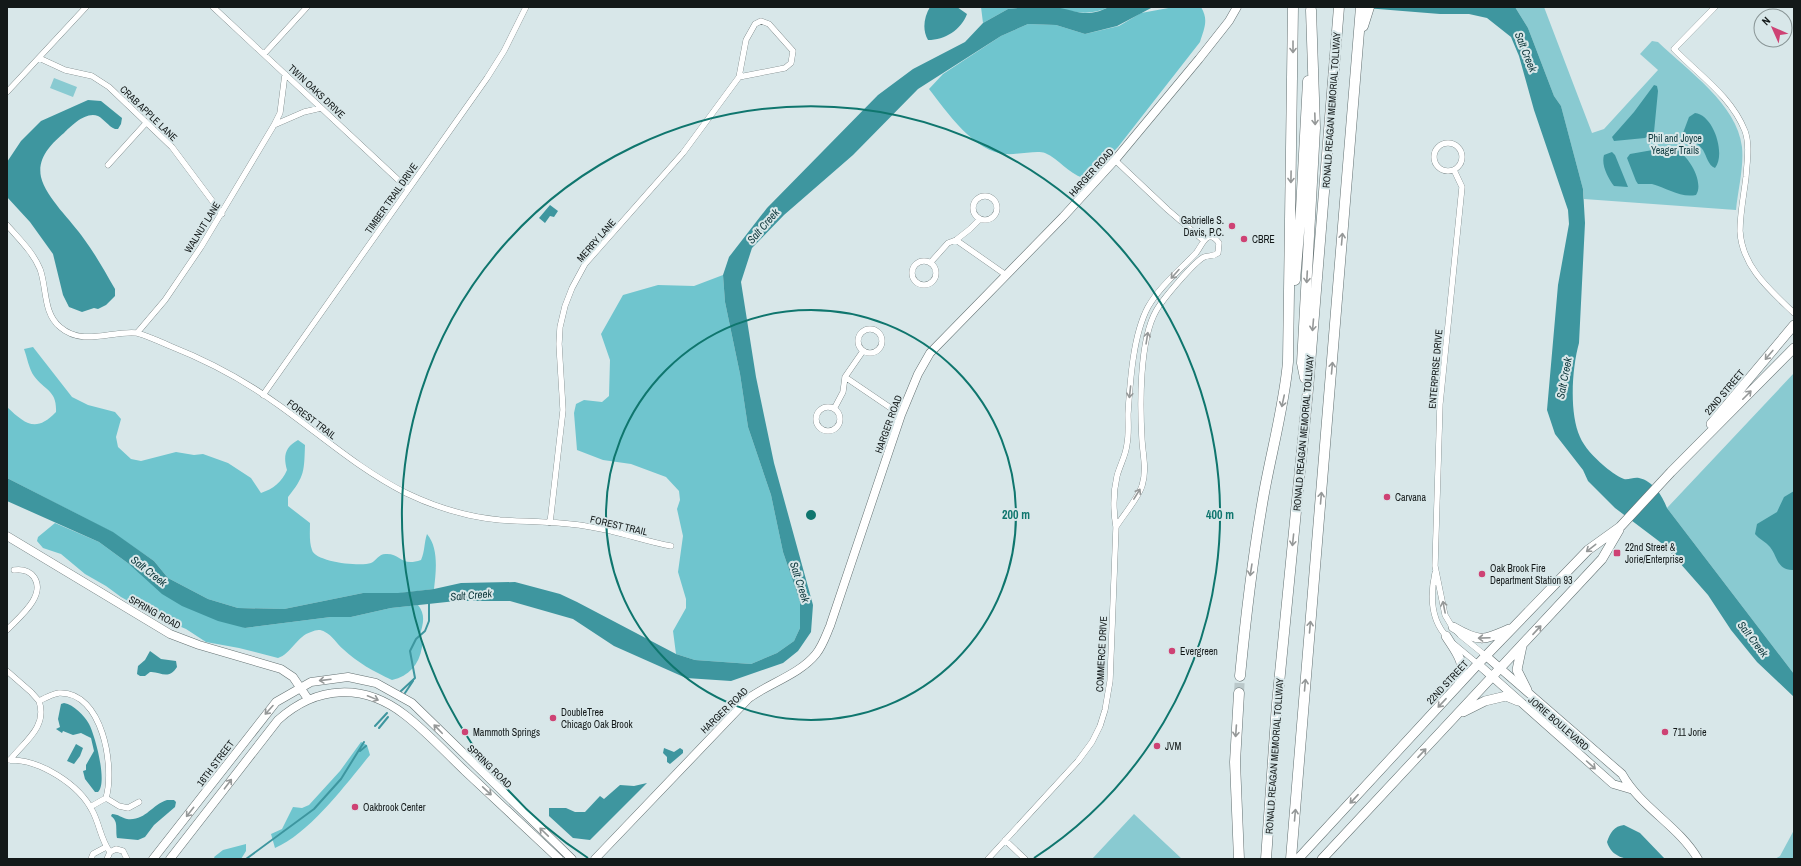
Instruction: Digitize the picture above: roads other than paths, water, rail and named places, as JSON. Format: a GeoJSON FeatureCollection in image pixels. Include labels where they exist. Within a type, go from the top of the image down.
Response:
{"type":"FeatureCollection","features":[{"type":"Feature","properties":{"kind":"highway","name":"RONALD REAGAN MEMORIAL TOLLWAY"},"geometry":{"type":"LineString","coordinates":[[1266,859],[1277,704],[1308,390],[1339,7]]}},
{"type":"Feature","properties":{"kind":"highway"},"geometry":{"type":"LineString","coordinates":[[1288,362],[1293,8]]}},
{"type":"Feature","properties":{"kind":"highway"},"geometry":{"type":"LineString","coordinates":[[1240,676],[1248,588],[1264,492],[1285,396],[1301,209],[1311,8]]}},
{"type":"Feature","properties":{"kind":"highway"},"geometry":{"type":"LineString","coordinates":[[1308,390],[1302,362],[1315,128],[1311,8]]}},
{"type":"Feature","properties":{"kind":"highway","name":"RONALD REAGAN MEMORIAL TOLLWAY"},"geometry":{"type":"LineString","coordinates":[[1293,857],[1360,22],[1366,8]]}},
{"type":"Feature","properties":{"kind":"highway"},"geometry":{"type":"LineString","coordinates":[[1359,38],[1366,8]]}},
{"type":"Feature","properties":{"kind":"highway"},"geometry":{"type":"LineString","coordinates":[[1239,693],[1235,762],[1239,859]]}},
{"type":"Feature","properties":{"kind":"main road","name":"22ND STREET"},"geometry":{"type":"LineString","coordinates":[[1322,859],[1602,560],[1620,528],[1671,472],[1794,325]]}},
{"type":"Feature","properties":{"kind":"main road","name":"22ND STREET"},"geometry":{"type":"LineString","coordinates":[[1671,472],[1794,348]]}},
{"type":"Feature","properties":{"kind":"main road","name":"22ND STREET"},"geometry":{"type":"LineString","coordinates":[[1293,857],[1588,550],[1620,528]]}},
{"type":"Feature","properties":{"kind":"main road"},"geometry":{"type":"LineString","coordinates":[[1453,628],[1470,637],[1487,639],[1514,627]]}},
{"type":"Feature","properties":{"kind":"main road"},"geometry":{"type":"LineString","coordinates":[[1446,636],[1460,658],[1463,672],[1455,690]]}},
{"type":"Feature","properties":{"kind":"main road"},"geometry":{"type":"LineString","coordinates":[[1523,645],[1517,670],[1527,690]]}},
{"type":"Feature","properties":{"kind":"main road"},"geometry":{"type":"LineString","coordinates":[[1457,716],[1485,702],[1506,696],[1518,701]]}},
{"type":"Feature","properties":{"kind":"street"},"geometry":{"type":"LineString","coordinates":[[7,92],[86,7]]}},
{"type":"Feature","properties":{"kind":"street","name":"TWIN OAKS DRIVE"},"geometry":{"type":"LineString","coordinates":[[213,7],[408,189]]}},
{"type":"Feature","properties":{"kind":"street"},"geometry":{"type":"LineString","coordinates":[[264,54],[307,7]]}},
{"type":"Feature","properties":{"kind":"street","name":"TIMBER TRAIL DRIVE"},"geometry":{"type":"LineString","coordinates":[[263,395],[504,51],[526,7]]}},
{"type":"Feature","properties":{"kind":"street","name":"HARGER ROAD"},"geometry":{"type":"LineString","coordinates":[[595,859],[736,710],[764,688],[802,667],[816,654],[830,626],[901,415],[918,374],[930,353],[1063,217],[1115,160],[1207,50],[1230,21],[1237,7]]}},
{"type":"Feature","properties":{"kind":"street"},"geometry":{"type":"LineString","coordinates":[[1715,7],[1674,49],[1724,97],[1746,133],[1748,153],[1741,222],[1742,243],[1746,256],[1759,279],[1794,313]]}},
{"type":"Feature","properties":{"kind":"street","name":"MERRY LANE"},"geometry":{"type":"LineString","coordinates":[[550,522],[563,410],[560,333],[562,317],[572,288],[585,264],[683,153],[739,76],[746,40],[755,24],[761,21],[769,24],[793,51],[791,63],[785,68],[739,76]]}},
{"type":"Feature","properties":{"kind":"street","name":"CRAB APPLE LANE"},"geometry":{"type":"LineString","coordinates":[[39,58],[57,67],[85,73],[98,79],[109,87],[172,147],[222,214]]}},
{"type":"Feature","properties":{"kind":"street","name":"WALNUT LANE"},"geometry":{"type":"LineString","coordinates":[[137,333],[172,289],[222,214],[274,125],[280,112],[285,74]]}},
{"type":"Feature","properties":{"kind":"street"},"geometry":{"type":"LineString","coordinates":[[274,125],[304,112],[321,108]]}},
{"type":"Feature","properties":{"kind":"street"},"geometry":{"type":"LineString","coordinates":[[108,165],[146,123]]}},
{"type":"Feature","properties":{"kind":"street"},"geometry":{"type":"LineString","coordinates":[[1452,143],[1460,150],[1461,163],[1454,170],[1444,170],[1437,164],[1434,153],[1440,145],[1452,143]]}},
{"type":"Feature","properties":{"kind":"street"},"geometry":{"type":"LineString","coordinates":[[1115,160],[1164,207],[1203,240],[1209,237],[1217,240],[1220,246],[1218,252],[1212,256],[1204,257],[1183,278],[1156,311],[1148,329],[1143,379],[1142,440],[1145,469],[1144,479],[1137,495],[1116,527]]}},
{"type":"Feature","properties":{"kind":"street","name":"ENTERPRISE DRIVE"},"geometry":{"type":"LineString","coordinates":[[1454,170],[1462,187],[1440,404],[1436,571],[1445,614],[1453,628],[1486,656]]}},
{"type":"Feature","properties":{"kind":"street"},"geometry":{"type":"LineString","coordinates":[[930,262],[948,243],[956,240],[970,230],[980,219],[990,219],[996,214],[997,204],[990,197],[983,196],[975,202],[973,209],[980,219]]}},
{"type":"Feature","properties":{"kind":"street","name":"FOREST TRAIL"},"geometry":{"type":"LineString","coordinates":[[7,225],[28,249],[37,263],[43,281],[49,311],[60,327],[67,332],[82,336],[137,333],[204,361],[278,404],[368,470],[419,499],[472,516],[499,520],[550,522],[590,526],[671,546]]}},
{"type":"Feature","properties":{"kind":"street"},"geometry":{"type":"LineString","coordinates":[[956,240],[1006,275]]}},
{"type":"Feature","properties":{"kind":"street","name":"COMMERCE DRIVE"},"geometry":{"type":"LineString","coordinates":[[988,859],[1082,756],[1092,742],[1103,718],[1110,681],[1116,527],[1113,502],[1115,489],[1127,446],[1130,391],[1137,339],[1143,318],[1155,297],[1198,251],[1203,240]]}},
{"type":"Feature","properties":{"kind":"street"},"geometry":{"type":"LineString","coordinates":[[923,261],[930,262],[936,269],[933,280],[927,284],[919,284],[912,274],[913,267],[923,261]]}},
{"type":"Feature","properties":{"kind":"street"},"geometry":{"type":"LineString","coordinates":[[866,329],[878,332],[882,339],[878,350],[871,353],[863,351],[857,341],[860,334],[866,329]]}},
{"type":"Feature","properties":{"kind":"street"},"geometry":{"type":"LineString","coordinates":[[834,409],[844,392],[845,377],[863,351]]}},
{"type":"Feature","properties":{"kind":"street"},"geometry":{"type":"LineString","coordinates":[[845,377],[901,415]]}},
{"type":"Feature","properties":{"kind":"street"},"geometry":{"type":"LineString","coordinates":[[823,408],[834,409],[839,415],[837,427],[830,431],[822,430],[817,424],[817,413],[823,408]]}},
{"type":"Feature","properties":{"kind":"street","name":"SPRING ROAD"},"geometry":{"type":"LineString","coordinates":[[7,536],[162,630],[199,645],[276,667],[293,677],[308,699],[318,695],[347,692],[370,696],[405,715],[559,859]]}},
{"type":"Feature","properties":{"kind":"street"},"geometry":{"type":"LineString","coordinates":[[7,630],[31,602],[37,589],[36,583],[31,574],[26,570],[14,570]]}},
{"type":"Feature","properties":{"kind":"street","name":"ENTERPRISE DRIVE"},"geometry":{"type":"LineString","coordinates":[[1436,571],[1432,586],[1434,617],[1446,636],[1478,664]]}},
{"type":"Feature","properties":{"kind":"street","name":"JORIE BOULEVARD"},"geometry":{"type":"LineString","coordinates":[[1486,656],[1622,774],[1630,789],[1679,835],[1698,859]]}},
{"type":"Feature","properties":{"kind":"street","name":"JORIE BOULEVARD"},"geometry":{"type":"LineString","coordinates":[[1478,664],[1613,784],[1630,789]]}},
{"type":"Feature","properties":{"kind":"street"},"geometry":{"type":"LineString","coordinates":[[7,671],[39,701],[41,715],[39,724],[32,737],[9,760]]}},
{"type":"Feature","properties":{"kind":"street","name":"SPRING ROAD"},"geometry":{"type":"LineString","coordinates":[[300,687],[323,679],[348,677],[376,683],[407,700],[572,859]]}},
{"type":"Feature","properties":{"kind":"street","name":"16TH STREET"},"geometry":{"type":"LineString","coordinates":[[153,859],[267,712],[276,702],[300,687]]}},
{"type":"Feature","properties":{"kind":"street"},"geometry":{"type":"LineString","coordinates":[[39,701],[54,694],[68,694],[81,701],[94,714],[103,733],[110,781],[106,798],[90,807]]}},
{"type":"Feature","properties":{"kind":"street"},"geometry":{"type":"LineString","coordinates":[[170,859],[278,720],[288,711],[308,699]]}},
{"type":"Feature","properties":{"kind":"street"},"geometry":{"type":"LineString","coordinates":[[9,760],[36,765],[60,777],[74,788],[90,807],[108,850],[107,859]]}},
{"type":"Feature","properties":{"kind":"street"},"geometry":{"type":"LineString","coordinates":[[106,798],[119,806],[128,808],[139,802]]}},
{"type":"Feature","properties":{"kind":"street"},"geometry":{"type":"LineString","coordinates":[[1005,840],[1025,859]]}},
{"type":"Feature","properties":{"kind":"street"},"geometry":{"type":"LineString","coordinates":[[91,859],[93,854],[119,849],[125,853],[127,859]]}},
{"type":"Feature","properties":{"kind":"water"},"geometry":{"type":"Polygon","coordinates":[[[930,7],[957,7],[967,14],[961,25],[952,33],[934,40],[928,40],[924,24],[930,7]]]}},
{"type":"Feature","properties":{"kind":"water","name":"Salt Creek"},"geometry":{"type":"Polygon","coordinates":[[[1026,7],[1054,7],[1087,13],[1101,11],[1109,7],[1153,7],[1117,26],[1085,34],[1056,25],[1028,24],[1001,36],[918,89],[853,155],[784,215],[752,248],[741,282],[756,377],[774,463],[813,605],[811,632],[798,651],[783,663],[731,681],[686,678],[614,646],[573,619],[510,601],[456,601],[391,608],[351,617],[331,617],[245,628],[218,621],[182,606],[162,594],[129,564],[99,542],[7,501],[7,478],[113,532],[154,561],[168,578],[208,599],[238,608],[284,609],[363,593],[398,593],[434,589],[461,583],[515,582],[560,594],[676,654],[695,660],[751,664],[777,653],[794,641],[800,628],[800,602],[783,552],[771,495],[748,427],[740,374],[725,302],[723,275],[729,257],[767,208],[878,95],[913,69],[965,42],[983,23],[1008,9],[1026,7]]]}},
{"type":"Feature","properties":{"kind":"water","name":"Salt Creek"},"geometry":{"type":"Polygon","coordinates":[[[1353,7],[1515,7],[1528,28],[1554,96],[1561,106],[1583,189],[1585,223],[1579,343],[1573,377],[1574,416],[1580,437],[1584,445],[1593,456],[1613,473],[1624,479],[1637,478],[1653,485],[1667,508],[1794,674],[1794,697],[1757,662],[1731,630],[1708,595],[1664,545],[1615,508],[1588,481],[1583,470],[1555,434],[1547,410],[1558,285],[1569,224],[1568,210],[1534,110],[1519,56],[1511,37],[1487,18],[1469,14],[1440,14],[1353,7]]]}},
{"type":"Feature","properties":{"kind":"water"},"geometry":{"type":"Polygon","coordinates":[[[1654,85],[1657,86],[1658,91],[1654,132],[1645,138],[1614,141],[1612,137],[1634,112],[1654,85]]]}},
{"type":"Feature","properties":{"kind":"water"},"geometry":{"type":"Polygon","coordinates":[[[88,100],[101,101],[122,118],[118,129],[113,128],[98,116],[93,115],[84,117],[54,142],[43,158],[40,170],[41,177],[48,193],[79,232],[115,289],[115,296],[106,305],[98,309],[94,308],[82,312],[69,307],[63,295],[53,254],[30,222],[7,197],[7,162],[21,141],[41,121],[88,100]]]}},
{"type":"Feature","properties":{"kind":"water"},"geometry":{"type":"Polygon","coordinates":[[[1695,113],[1702,115],[1708,121],[1716,136],[1719,145],[1719,154],[1718,162],[1715,168],[1709,163],[1703,150],[1683,133],[1689,117],[1695,113]]]}},
{"type":"Feature","properties":{"kind":"water"},"geometry":{"type":"Polygon","coordinates":[[[1664,148],[1673,148],[1684,155],[1689,161],[1698,183],[1696,195],[1690,196],[1679,194],[1652,184],[1638,184],[1627,158],[1630,154],[1664,148]]]}},
{"type":"Feature","properties":{"kind":"water"},"geometry":{"type":"Polygon","coordinates":[[[1612,152],[1615,155],[1628,187],[1614,186],[1607,175],[1603,159],[1604,155],[1612,152]]]}},
{"type":"Feature","properties":{"kind":"water"},"geometry":{"type":"Polygon","coordinates":[[[550,205],[558,211],[554,217],[550,216],[545,223],[539,218],[550,205]]]}},
{"type":"Feature","properties":{"kind":"water"},"geometry":{"type":"Polygon","coordinates":[[[1794,491],[1794,570],[1788,570],[1781,566],[1770,547],[1755,534],[1757,524],[1777,512],[1784,497],[1794,491]]]}},
{"type":"Feature","properties":{"kind":"water"},"geometry":{"type":"Polygon","coordinates":[[[150,651],[161,659],[176,661],[177,667],[170,674],[150,672],[145,676],[140,676],[137,674],[138,666],[145,660],[150,651]]]}},
{"type":"Feature","properties":{"kind":"water"},"geometry":{"type":"Polygon","coordinates":[[[64,703],[75,708],[82,714],[92,730],[100,759],[102,779],[101,787],[98,792],[95,792],[85,779],[83,771],[86,770],[86,765],[94,751],[91,738],[81,733],[73,735],[63,731],[62,733],[56,729],[60,727],[58,719],[61,704],[64,703]]]}},
{"type":"Feature","properties":{"kind":"water"},"geometry":{"type":"Polygon","coordinates":[[[76,744],[83,748],[80,756],[74,764],[67,761],[76,744]]]}},
{"type":"Feature","properties":{"kind":"water"},"geometry":{"type":"Polygon","coordinates":[[[664,748],[674,752],[680,748],[683,750],[683,753],[670,764],[667,762],[667,757],[663,753],[664,748]]]}},
{"type":"Feature","properties":{"kind":"water"},"geometry":{"type":"Polygon","coordinates":[[[647,783],[590,840],[573,838],[549,816],[549,808],[566,808],[575,812],[585,812],[600,796],[604,799],[620,785],[634,786],[647,783]]]}},
{"type":"Feature","properties":{"kind":"water"},"geometry":{"type":"Polygon","coordinates":[[[174,800],[176,802],[175,807],[154,825],[145,837],[138,840],[117,838],[116,823],[111,816],[112,814],[127,819],[139,818],[161,802],[174,800]]]}},
{"type":"Feature","properties":{"kind":"water"},"geometry":{"type":"Polygon","coordinates":[[[1624,825],[1640,833],[1665,859],[1632,860],[1616,855],[1611,850],[1607,842],[1613,830],[1624,825]]]}},
{"type":"Feature","properties":{"kind":"waterway"},"geometry":{"type":"LineString","coordinates":[[401,691],[415,678],[410,651],[416,639],[425,631],[429,621],[429,602]]}},
{"type":"Feature","properties":{"kind":"waterway"},"geometry":{"type":"LineString","coordinates":[[405,693],[413,681]]}},
{"type":"Feature","properties":{"kind":"waterway"},"geometry":{"type":"LineString","coordinates":[[375,726],[387,713]]}},
{"type":"Feature","properties":{"kind":"waterway"},"geometry":{"type":"LineString","coordinates":[[379,728],[388,717]]}},
{"type":"Feature","properties":{"kind":"waterway"},"geometry":{"type":"LineString","coordinates":[[246,859],[314,809],[341,779],[364,742]]}},
{"type":"Feature","properties":{"kind":"waterway"},"geometry":{"type":"LineString","coordinates":[[360,751],[366,746]]}},
{"type":"Feature","properties":{"kind":"tunnel"},"geometry":{"type":"LineString","coordinates":[[1239,693],[1240,676]]}},
{"type":"Feature","properties":{"kind":"place","name":"Gabrielle S. Davis, P.C."},"geometry":{"type":"Point","coordinates":[1232,226]}},
{"type":"Feature","properties":{"kind":"place","name":"CBRE"},"geometry":{"type":"Point","coordinates":[1244,239]}},
{"type":"Feature","properties":{"kind":"place","name":"Carvana"},"geometry":{"type":"Point","coordinates":[1387,497]}},
{"type":"Feature","properties":{"kind":"place","name":"22nd Street & Jorie/Enterprise"},"geometry":{"type":"Point","coordinates":[1617,553]}},
{"type":"Feature","properties":{"kind":"place","name":"Oak Brook Fire Department Station 93"},"geometry":{"type":"Point","coordinates":[1482,574]}},
{"type":"Feature","properties":{"kind":"place","name":"Evergreen"},"geometry":{"type":"Point","coordinates":[1172,651]}},
{"type":"Feature","properties":{"kind":"place","name":"DoubleTree Chicago Oak Brook"},"geometry":{"type":"Point","coordinates":[553,718]}},
{"type":"Feature","properties":{"kind":"place","name":"Mammoth Springs"},"geometry":{"type":"Point","coordinates":[465,732]}},
{"type":"Feature","properties":{"kind":"place","name":"711 Jorie"},"geometry":{"type":"Point","coordinates":[1665,732]}},
{"type":"Feature","properties":{"kind":"place","name":"JVM"},"geometry":{"type":"Point","coordinates":[1157,746]}},
{"type":"Feature","properties":{"kind":"place","name":"Oakbrook Center"},"geometry":{"type":"Point","coordinates":[355,807]}},
{"type":"Feature","properties":{"kind":"park label","name":"Phil and Joyce Yeager Trails"},"geometry":{"type":"Point","coordinates":[1675,144]}}]}
